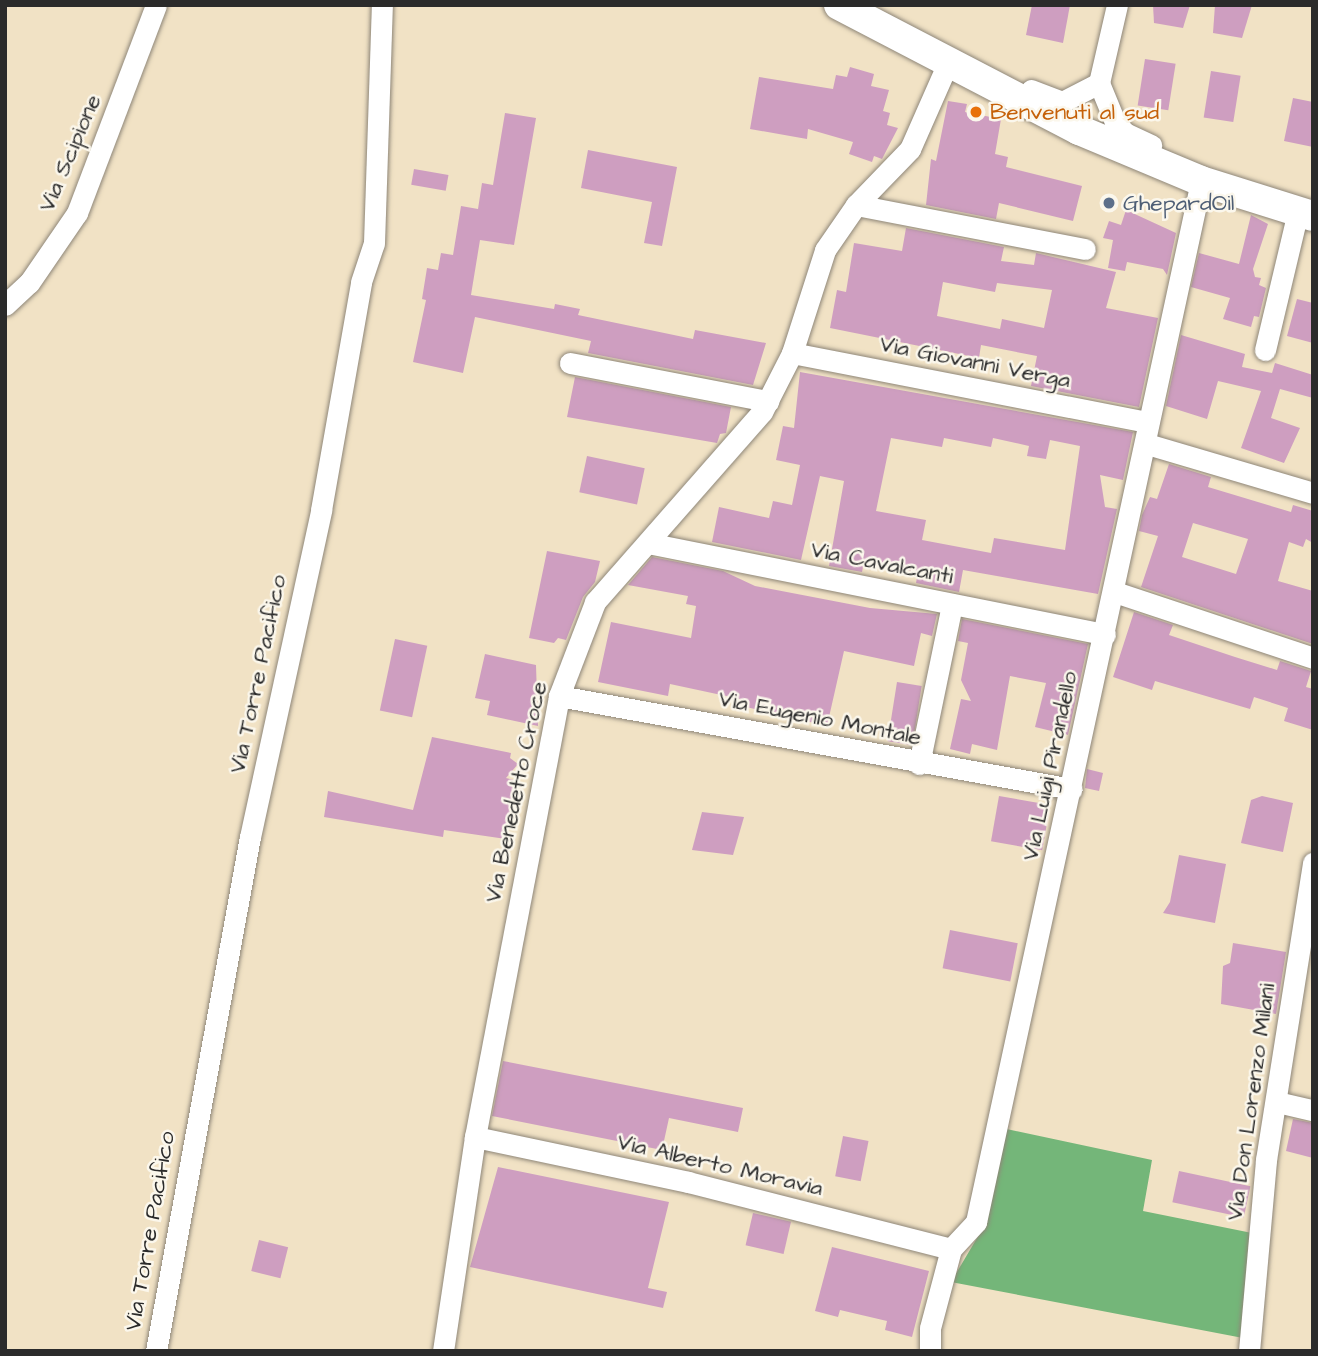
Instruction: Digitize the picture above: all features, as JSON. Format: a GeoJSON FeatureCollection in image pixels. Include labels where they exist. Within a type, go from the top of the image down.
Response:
{"type":"FeatureCollection","features":[{"type":"Feature","properties":{"kind":"main road"},"geometry":{"type":"LineString","coordinates":[[839,5],[1079,130],[1199,180],[1305,214]]}},
{"type":"Feature","properties":{"kind":"street","name":"Via Scipione"},"geometry":{"type":"LineString","coordinates":[[5,305],[29,283],[77,213],[156,5]]}},
{"type":"Feature","properties":{"kind":"street","name":"Via Torre Pacifico"},"geometry":{"type":"LineString","coordinates":[[156,1351],[250,837],[321,510],[361,282],[374,243],[382,5]]}},
{"type":"Feature","properties":{"kind":"street"},"geometry":{"type":"LineString","coordinates":[[1117,5],[1099,83],[1125,133],[1186,161],[1199,180]]}},
{"type":"Feature","properties":{"kind":"street"},"geometry":{"type":"LineString","coordinates":[[961,69],[1004,77],[1062,102],[1099,83]]}},
{"type":"Feature","properties":{"kind":"street","name":"Via Benedetto Croce"},"geometry":{"type":"LineString","coordinates":[[443,1351],[475,1137],[559,696],[595,602],[768,401],[792,353],[825,250],[856,205],[910,149],[961,69]]}},
{"type":"Feature","properties":{"kind":"street","name":"Via Luigi Pirandello"},"geometry":{"type":"LineString","coordinates":[[930,1351],[930,1328],[951,1249],[976,1222],[1147,444],[1148,422],[1199,180]]}},
{"type":"Feature","properties":{"kind":"street"},"geometry":{"type":"LineString","coordinates":[[856,205],[1085,249]]}},
{"type":"Feature","properties":{"kind":"street"},"geometry":{"type":"LineString","coordinates":[[1265,350],[1305,214]]}},
{"type":"Feature","properties":{"kind":"street","name":"Via Giovanni Verga"},"geometry":{"type":"LineString","coordinates":[[792,353],[1148,422]]}},
{"type":"Feature","properties":{"kind":"street"},"geometry":{"type":"LineString","coordinates":[[570,363],[768,401]]}},
{"type":"Feature","properties":{"kind":"street"},"geometry":{"type":"LineString","coordinates":[[1147,444],[1313,493]]}},
{"type":"Feature","properties":{"kind":"street","name":"Via Cavalcanti"},"geometry":{"type":"LineString","coordinates":[[648,543],[1105,634]]}},
{"type":"Feature","properties":{"kind":"street"},"geometry":{"type":"LineString","coordinates":[[1115,592],[1313,658]]}},
{"type":"Feature","properties":{"kind":"street"},"geometry":{"type":"LineString","coordinates":[[919,764],[952,604]]}},
{"type":"Feature","properties":{"kind":"street","name":"Via Eugenio Montale"},"geometry":{"type":"LineString","coordinates":[[559,696],[919,764],[1072,789]]}},
{"type":"Feature","properties":{"kind":"street","name":"Via Don Lorenzo Milani"},"geometry":{"type":"LineString","coordinates":[[1249,1351],[1266,1160],[1278,1102],[1313,863]]}},
{"type":"Feature","properties":{"kind":"street"},"geometry":{"type":"LineString","coordinates":[[1278,1102],[1313,1110]]}},
{"type":"Feature","properties":{"kind":"street","name":"Via Alberto Moravia"},"geometry":{"type":"LineString","coordinates":[[475,1137],[688,1182],[951,1249]]}},
{"type":"Feature","properties":{"kind":"green space"},"geometry":{"type":"Polygon","coordinates":[[[1002,1128],[1152,1160],[1143,1211],[1252,1233],[1243,1338],[951,1282],[980,1233],[1002,1128]]]}},
{"type":"Feature","properties":{"kind":"building"},"geometry":{"type":"Polygon","coordinates":[[[1032,5],[1070,5],[1063,43],[1026,35],[1032,5]]]}},
{"type":"Feature","properties":{"kind":"building"},"geometry":{"type":"Polygon","coordinates":[[[1153,5],[1190,5],[1183,28],[1154,23],[1153,5]]]}},
{"type":"Feature","properties":{"kind":"building"},"geometry":{"type":"Polygon","coordinates":[[[1215,5],[1252,5],[1242,38],[1213,33],[1215,5]]]}},
{"type":"Feature","properties":{"kind":"building"},"geometry":{"type":"Polygon","coordinates":[[[1145,59],[1176,64],[1168,110],[1138,105],[1145,59]]]}},
{"type":"Feature","properties":{"kind":"building"},"geometry":{"type":"Polygon","coordinates":[[[850,67],[874,74],[871,86],[889,90],[883,111],[890,113],[887,125],[898,128],[882,159],[874,156],[872,162],[849,154],[853,142],[808,129],[807,139],[750,129],[759,77],[833,89],[836,75],[847,77],[850,67]]]}},
{"type":"Feature","properties":{"kind":"building"},"geometry":{"type":"Polygon","coordinates":[[[1211,71],[1241,76],[1233,122],[1204,117],[1211,71]]]}},
{"type":"Feature","properties":{"kind":"building"},"geometry":{"type":"Polygon","coordinates":[[[1293,98],[1313,102],[1313,147],[1284,141],[1293,98]]]}},
{"type":"Feature","properties":{"kind":"building"},"geometry":{"type":"Polygon","coordinates":[[[948,101],[967,104],[965,112],[1001,119],[995,154],[1008,157],[1006,167],[1082,186],[1073,221],[999,203],[996,219],[926,205],[931,159],[936,161],[948,101]]]}},
{"type":"Feature","properties":{"kind":"building"},"geometry":{"type":"Polygon","coordinates":[[[505,113],[536,118],[514,245],[480,240],[471,295],[554,309],[555,304],[580,309],[578,315],[693,339],[695,330],[766,343],[753,385],[588,353],[591,341],[475,317],[463,373],[413,362],[426,300],[422,299],[427,268],[438,270],[441,253],[453,255],[461,206],[478,209],[482,183],[493,185],[505,113]]]}},
{"type":"Feature","properties":{"kind":"building"},"geometry":{"type":"Polygon","coordinates":[[[588,150],[677,167],[662,246],[644,243],[652,202],[581,188],[588,150]]]}},
{"type":"Feature","properties":{"kind":"building"},"geometry":{"type":"Polygon","coordinates":[[[414,169],[448,175],[446,191],[411,185],[414,169]]]}},
{"type":"Feature","properties":{"kind":"building"},"geometry":{"type":"Polygon","coordinates":[[[1126,210],[1176,233],[1167,275],[1163,269],[1127,262],[1125,271],[1108,268],[1113,240],[1103,238],[1109,221],[1121,225],[1126,210]]]}},
{"type":"Feature","properties":{"kind":"building"},"geometry":{"type":"Polygon","coordinates":[[[1251,215],[1268,224],[1253,269],[1255,277],[1261,278],[1259,285],[1266,288],[1259,317],[1254,316],[1251,327],[1223,319],[1230,298],[1191,287],[1199,253],[1239,264],[1251,215]]]}},
{"type":"Feature","properties":{"kind":"building"},"geometry":{"type":"Polygon","coordinates":[[[906,228],[1004,247],[1001,261],[1034,265],[1036,253],[1116,272],[1106,308],[1158,318],[1139,407],[1031,386],[1037,356],[981,345],[979,358],[830,328],[837,290],[846,292],[854,243],[902,251],[906,228]],[[943,282],[937,316],[1000,329],[1002,319],[1044,328],[1052,290],[997,283],[995,292],[943,282]]]}},
{"type":"Feature","properties":{"kind":"building"},"geometry":{"type":"Polygon","coordinates":[[[1297,299],[1313,303],[1313,343],[1287,336],[1297,299]]]}},
{"type":"Feature","properties":{"kind":"building"},"geometry":{"type":"Polygon","coordinates":[[[1181,335],[1245,354],[1242,367],[1272,373],[1275,363],[1313,375],[1313,398],[1280,389],[1271,418],[1300,428],[1284,463],[1241,448],[1261,391],[1218,381],[1207,419],[1166,406],[1181,335]]]}},
{"type":"Feature","properties":{"kind":"building"},"geometry":{"type":"Polygon","coordinates":[[[800,372],[1133,432],[1123,480],[1100,475],[1105,507],[1117,509],[1098,594],[963,570],[959,592],[916,583],[918,572],[864,562],[862,572],[829,566],[844,481],[820,476],[801,560],[712,542],[719,507],[769,518],[773,501],[792,505],[800,465],[776,460],[783,426],[794,428],[800,372]],[[891,438],[876,511],[926,520],[922,540],[991,553],[994,538],[1065,550],[1080,446],[1050,440],[1046,459],[1027,456],[1029,446],[993,438],[991,447],[944,438],[942,447],[891,438]]]}},
{"type":"Feature","properties":{"kind":"building"},"geometry":{"type":"Polygon","coordinates":[[[575,377],[731,407],[726,433],[720,434],[717,443],[567,417],[575,377]]]}},
{"type":"Feature","properties":{"kind":"building"},"geometry":{"type":"Polygon","coordinates":[[[587,456],[645,468],[637,504],[579,492],[587,456]]]}},
{"type":"Feature","properties":{"kind":"building"},"geometry":{"type":"Polygon","coordinates":[[[1169,464],[1211,477],[1208,487],[1291,512],[1293,505],[1313,511],[1313,543],[1306,539],[1303,547],[1289,542],[1278,581],[1313,591],[1313,644],[1141,587],[1158,536],[1139,531],[1150,497],[1157,499],[1169,464]],[[1193,523],[1182,557],[1236,574],[1248,539],[1193,523]]]}},
{"type":"Feature","properties":{"kind":"building"},"geometry":{"type":"Polygon","coordinates":[[[547,551],[600,561],[595,582],[583,597],[566,640],[558,638],[554,643],[529,638],[547,551]]]}},
{"type":"Feature","properties":{"kind":"building"},"geometry":{"type":"Polygon","coordinates":[[[652,557],[723,571],[755,586],[870,608],[937,614],[932,636],[921,633],[914,666],[844,651],[827,726],[738,705],[740,699],[670,684],[668,696],[598,682],[611,622],[691,638],[696,606],[686,604],[688,596],[628,585],[652,557]]]}},
{"type":"Feature","properties":{"kind":"building"},"geometry":{"type":"Polygon","coordinates":[[[1134,612],[1173,625],[1169,635],[1235,657],[1277,670],[1280,661],[1311,671],[1306,687],[1313,689],[1313,730],[1284,721],[1288,708],[1254,697],[1250,709],[1155,681],[1152,690],[1113,677],[1134,612]]]}},
{"type":"Feature","properties":{"kind":"building"},"geometry":{"type":"Polygon","coordinates":[[[962,619],[1088,644],[1068,735],[1035,727],[1046,683],[1010,676],[997,750],[972,744],[970,754],[950,749],[961,699],[971,701],[961,680],[968,643],[958,641],[962,619]]]}},
{"type":"Feature","properties":{"kind":"building"},"geometry":{"type":"Polygon","coordinates":[[[395,639],[427,646],[412,717],[380,710],[395,639]]]}},
{"type":"Feature","properties":{"kind":"building"},"geometry":{"type":"Polygon","coordinates":[[[485,654],[536,665],[538,726],[487,715],[490,701],[475,698],[485,654]]]}},
{"type":"Feature","properties":{"kind":"building"},"geometry":{"type":"Polygon","coordinates":[[[897,682],[922,686],[912,745],[888,741],[897,682]]]}},
{"type":"Feature","properties":{"kind":"building"},"geometry":{"type":"Polygon","coordinates":[[[432,737],[511,753],[510,758],[518,764],[506,778],[517,781],[506,839],[444,830],[443,837],[324,817],[328,791],[413,810],[432,737]]]}},
{"type":"Feature","properties":{"kind":"building"},"geometry":{"type":"Polygon","coordinates":[[[1087,769],[1103,773],[1099,791],[1085,788],[1087,769]]]}},
{"type":"Feature","properties":{"kind":"building"},"geometry":{"type":"Polygon","coordinates":[[[999,796],[1050,805],[1042,850],[991,841],[999,796]]]}},
{"type":"Feature","properties":{"kind":"building"},"geometry":{"type":"Polygon","coordinates":[[[1262,796],[1293,803],[1283,852],[1241,843],[1251,800],[1262,796]]]}},
{"type":"Feature","properties":{"kind":"building"},"geometry":{"type":"Polygon","coordinates":[[[702,812],[744,817],[733,855],[692,850],[702,812]]]}},
{"type":"Feature","properties":{"kind":"building"},"geometry":{"type":"Polygon","coordinates":[[[1179,855],[1226,864],[1215,923],[1163,913],[1170,902],[1179,855]]]}},
{"type":"Feature","properties":{"kind":"building"},"geometry":{"type":"Polygon","coordinates":[[[950,930],[1018,943],[1010,981],[943,968],[950,930]]]}},
{"type":"Feature","properties":{"kind":"building"},"geometry":{"type":"Polygon","coordinates":[[[1233,943],[1286,952],[1276,1014],[1221,1004],[1223,966],[1230,963],[1233,943]]]}},
{"type":"Feature","properties":{"kind":"building"},"geometry":{"type":"Polygon","coordinates":[[[503,1061],[743,1108],[738,1132],[669,1118],[662,1150],[492,1116],[503,1061]]]}},
{"type":"Feature","properties":{"kind":"building"},"geometry":{"type":"Polygon","coordinates":[[[1293,1119],[1313,1123],[1313,1158],[1286,1151],[1293,1119]]]}},
{"type":"Feature","properties":{"kind":"building"},"geometry":{"type":"Polygon","coordinates":[[[843,1136],[869,1141],[861,1181],[835,1176],[843,1136]]]}},
{"type":"Feature","properties":{"kind":"building"},"geometry":{"type":"Polygon","coordinates":[[[498,1167],[669,1202],[648,1288],[667,1292],[663,1308],[470,1267],[498,1167]]]}},
{"type":"Feature","properties":{"kind":"building"},"geometry":{"type":"Polygon","coordinates":[[[1179,1171],[1250,1186],[1244,1217],[1172,1202],[1179,1171]]]}},
{"type":"Feature","properties":{"kind":"building"},"geometry":{"type":"Polygon","coordinates":[[[753,1213],[791,1222],[784,1254],[746,1245],[753,1213]]]}},
{"type":"Feature","properties":{"kind":"building"},"geometry":{"type":"Polygon","coordinates":[[[259,1240],[288,1247],[280,1278],[251,1271],[259,1240]]]}},
{"type":"Feature","properties":{"kind":"building"},"geometry":{"type":"Polygon","coordinates":[[[832,1247],[929,1271],[912,1337],[885,1330],[887,1321],[840,1310],[838,1317],[815,1311],[832,1247]]]}},
{"type":"Feature","properties":{"kind":"place","name":"Benvenuti al sud"},"geometry":{"type":"Point","coordinates":[976,112]}},
{"type":"Feature","properties":{"kind":"place","name":"GhepardOil"},"geometry":{"type":"Point","coordinates":[1109,203]}}]}
